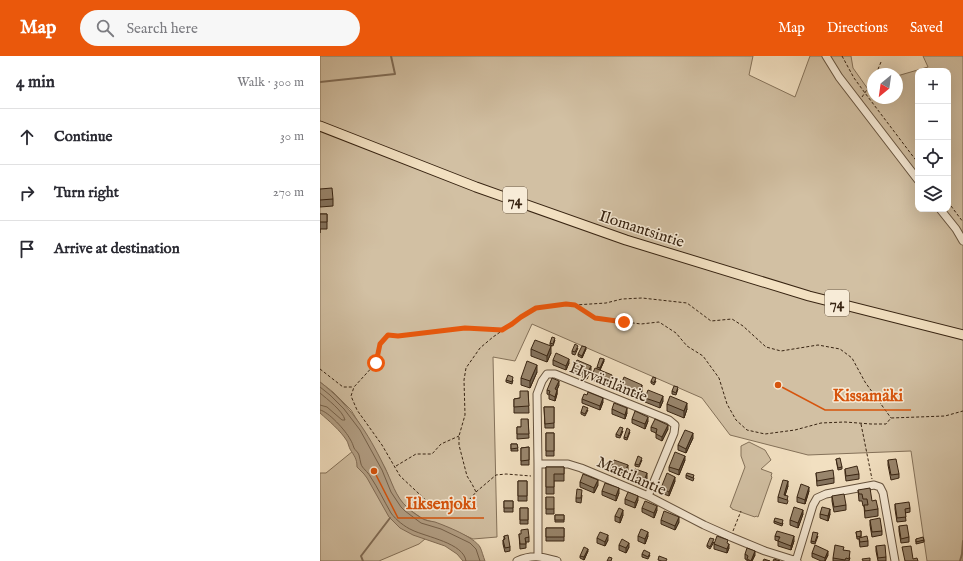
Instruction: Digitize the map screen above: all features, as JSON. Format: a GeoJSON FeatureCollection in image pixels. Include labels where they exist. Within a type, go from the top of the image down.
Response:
{"type":"FeatureCollection","features":[{"type":"Feature","properties":{"kind":"main road","name":"Ilomantsintie"},"geometry":{"type":"LineString","coordinates":[[320,126],[476,186],[626,240],[809,296],[963,335]]}},
{"type":"Feature","properties":{"kind":"street"},"geometry":{"type":"LineString","coordinates":[[826,56],[839,77],[915,176]]}},
{"type":"Feature","properties":{"kind":"street"},"geometry":{"type":"LineString","coordinates":[[942,212],[956,229],[963,241]]}},
{"type":"Feature","properties":{"kind":"street","name":"Hyväriläntie"},"geometry":{"type":"LineString","coordinates":[[538,464],[537,394],[542,381],[547,374],[555,374],[669,420],[675,425],[674,433],[648,496]]}},
{"type":"Feature","properties":{"kind":"street"},"geometry":{"type":"LineString","coordinates":[[538,464],[538,556]]}},
{"type":"Feature","properties":{"kind":"street","name":"Mattilantie"},"geometry":{"type":"LineString","coordinates":[[538,464],[568,464],[581,468],[648,496],[730,537],[796,561]]}},
{"type":"Feature","properties":{"kind":"street"},"geometry":{"type":"LineString","coordinates":[[796,561],[813,505],[817,498],[826,494],[874,485],[880,487],[883,493],[895,561]]}},
{"type":"Feature","properties":{"kind":"street"},"geometry":{"type":"LineString","coordinates":[[518,561],[521,559],[538,556],[558,561]]}},
{"type":"Feature","properties":{"kind":"path"},"geometry":{"type":"LineString","coordinates":[[842,56],[854,78],[915,159]]}},
{"type":"Feature","properties":{"kind":"path"},"geometry":{"type":"LineString","coordinates":[[878,68],[881,62]]}},
{"type":"Feature","properties":{"kind":"path"},"geometry":{"type":"LineString","coordinates":[[858,102],[867,90]]}},
{"type":"Feature","properties":{"kind":"path"},"geometry":{"type":"LineString","coordinates":[[951,206],[963,222]]}},
{"type":"Feature","properties":{"kind":"path"},"geometry":{"type":"LineString","coordinates":[[476,492],[467,476],[459,446],[465,416],[464,380],[466,368],[480,348],[502,330],[536,308],[566,304],[575,305],[606,303],[622,299],[642,298],[687,302],[711,321],[732,320],[743,326],[766,347],[781,351],[818,345],[840,349],[852,358],[865,382],[891,418]]}},
{"type":"Feature","properties":{"kind":"path"},"geometry":{"type":"LineString","coordinates":[[575,305],[595,318],[641,324],[660,322],[676,333],[687,346],[703,356],[719,378],[727,404],[736,420],[747,430],[765,434],[795,430],[821,423],[845,422],[861,424],[886,424],[891,418],[945,416],[963,412]]}},
{"type":"Feature","properties":{"kind":"path"},"geometry":{"type":"LineString","coordinates":[[502,330],[465,328],[398,336],[388,335],[380,344],[376,363],[354,387],[351,396],[357,410],[382,445],[400,476],[431,505],[439,507],[451,506],[464,502],[472,498],[476,492],[496,475],[506,474],[538,476]]}},
{"type":"Feature","properties":{"kind":"path"},"geometry":{"type":"LineString","coordinates":[[320,370],[343,387],[354,387]]}},
{"type":"Feature","properties":{"kind":"path"},"geometry":{"type":"LineString","coordinates":[[861,424],[874,485]]}},
{"type":"Feature","properties":{"kind":"path"},"geometry":{"type":"LineString","coordinates":[[395,466],[416,454],[432,454],[441,444],[460,436]]}},
{"type":"Feature","properties":{"kind":"path"},"geometry":{"type":"LineString","coordinates":[[730,537],[741,511]]}},
{"type":"Feature","properties":{"kind":"shaded area"},"geometry":{"type":"Polygon","coordinates":[[[320,56],[753,56],[749,75],[795,97],[810,56],[851,56],[853,68],[867,88],[867,104],[903,104],[903,74],[915,71],[915,212],[951,212],[951,68],[925,68],[928,67],[923,56],[963,56],[963,561],[927,561],[911,451],[808,455],[730,435],[702,398],[532,324],[515,361],[493,357],[497,537],[473,539],[442,525],[423,519],[407,508],[394,490],[385,468],[351,410],[333,392],[320,382],[320,56]]]}},
{"type":"Feature","properties":{"kind":"shaded area"},"geometry":{"type":"Polygon","coordinates":[[[749,442],[765,450],[771,460],[761,469],[772,473],[772,477],[758,517],[732,509],[730,507],[745,467],[741,456],[741,446],[749,442]]]}},
{"type":"Feature","properties":{"kind":"shaded area"},"geometry":{"type":"Polygon","coordinates":[[[353,451],[391,519],[399,527],[407,527],[425,539],[419,544],[379,561],[320,561],[320,473],[326,473],[353,451]]]}},
{"type":"Feature","properties":{"kind":"water"},"geometry":{"type":"Polygon","coordinates":[[[320,382],[340,400],[365,431],[397,494],[404,504],[424,520],[446,526],[472,539],[480,547],[485,561],[463,561],[457,554],[445,546],[413,535],[400,528],[389,517],[367,478],[357,467],[356,459],[347,441],[338,429],[320,413],[320,382]]]}},
{"type":"Feature","properties":{"kind":"building"},"geometry":{"type":"Polygon","coordinates":[[[332,188],[333,199],[320,200],[320,189],[332,188]]]}},
{"type":"Feature","properties":{"kind":"building"},"geometry":{"type":"Polygon","coordinates":[[[320,214],[327,214],[327,222],[320,222],[320,214]]]}},
{"type":"Feature","properties":{"kind":"building"},"geometry":{"type":"Polygon","coordinates":[[[552,337],[555,338],[553,344],[550,343],[552,337]]]}},
{"type":"Feature","properties":{"kind":"building"},"geometry":{"type":"Polygon","coordinates":[[[535,340],[551,346],[547,356],[531,349],[535,340]]]}},
{"type":"Feature","properties":{"kind":"building"},"geometry":{"type":"Polygon","coordinates":[[[575,344],[578,346],[575,352],[572,351],[575,344]]]}},
{"type":"Feature","properties":{"kind":"building"},"geometry":{"type":"Polygon","coordinates":[[[582,346],[586,347],[582,356],[578,354],[582,346]]]}},
{"type":"Feature","properties":{"kind":"building"},"geometry":{"type":"Polygon","coordinates":[[[556,353],[569,359],[566,366],[553,360],[556,353]]]}},
{"type":"Feature","properties":{"kind":"building"},"geometry":{"type":"Polygon","coordinates":[[[600,358],[604,359],[600,368],[597,367],[600,358]]]}},
{"type":"Feature","properties":{"kind":"building"},"geometry":{"type":"Polygon","coordinates":[[[577,360],[591,366],[587,374],[573,368],[577,360]]]}},
{"type":"Feature","properties":{"kind":"building"},"geometry":{"type":"Polygon","coordinates":[[[527,361],[537,365],[530,381],[521,378],[527,361]]]}},
{"type":"Feature","properties":{"kind":"building"},"geometry":{"type":"Polygon","coordinates":[[[595,368],[612,375],[609,382],[592,375],[595,368]]]}},
{"type":"Feature","properties":{"kind":"building"},"geometry":{"type":"Polygon","coordinates":[[[508,375],[513,377],[512,382],[506,380],[508,375]]]}},
{"type":"Feature","properties":{"kind":"building"},"geometry":{"type":"Polygon","coordinates":[[[624,377],[642,385],[638,393],[621,385],[624,377]]]}},
{"type":"Feature","properties":{"kind":"building"},"geometry":{"type":"Polygon","coordinates":[[[653,377],[656,378],[654,383],[651,381],[653,377]]]}},
{"type":"Feature","properties":{"kind":"building"},"geometry":{"type":"Polygon","coordinates":[[[552,378],[559,381],[555,389],[557,390],[555,397],[549,394],[550,391],[547,390],[552,378]]]}},
{"type":"Feature","properties":{"kind":"building"},"geometry":{"type":"Polygon","coordinates":[[[674,386],[678,387],[676,393],[672,391],[674,386]]]}},
{"type":"Feature","properties":{"kind":"building"},"geometry":{"type":"Polygon","coordinates":[[[648,390],[663,396],[660,403],[645,398],[648,390]]]}},
{"type":"Feature","properties":{"kind":"building"},"geometry":{"type":"Polygon","coordinates":[[[520,391],[528,391],[529,406],[514,407],[514,399],[520,398],[520,391]]]}},
{"type":"Feature","properties":{"kind":"building"},"geometry":{"type":"Polygon","coordinates":[[[588,392],[603,398],[600,406],[582,399],[584,394],[587,395],[588,392]]]}},
{"type":"Feature","properties":{"kind":"building"},"geometry":{"type":"Polygon","coordinates":[[[670,396],[687,403],[684,411],[667,404],[670,396]]]}},
{"type":"Feature","properties":{"kind":"building"},"geometry":{"type":"Polygon","coordinates":[[[614,403],[627,408],[625,415],[612,409],[614,403]]]}},
{"type":"Feature","properties":{"kind":"building"},"geometry":{"type":"Polygon","coordinates":[[[583,406],[588,408],[585,414],[581,412],[583,406]]]}},
{"type":"Feature","properties":{"kind":"building"},"geometry":{"type":"Polygon","coordinates":[[[544,407],[554,407],[554,423],[545,424],[544,407]]]}},
{"type":"Feature","properties":{"kind":"building"},"geometry":{"type":"Polygon","coordinates":[[[635,411],[648,417],[645,424],[632,419],[635,411]]]}},
{"type":"Feature","properties":{"kind":"building"},"geometry":{"type":"Polygon","coordinates":[[[521,419],[528,419],[529,434],[517,434],[517,427],[521,427],[521,419]]]}},
{"type":"Feature","properties":{"kind":"building"},"geometry":{"type":"Polygon","coordinates":[[[655,419],[668,425],[662,437],[656,434],[657,429],[651,427],[655,419]]]}},
{"type":"Feature","properties":{"kind":"building"},"geometry":{"type":"Polygon","coordinates":[[[620,427],[623,428],[620,436],[616,434],[620,427]]]}},
{"type":"Feature","properties":{"kind":"building"},"geometry":{"type":"Polygon","coordinates":[[[627,428],[630,430],[627,438],[624,437],[627,428]]]}},
{"type":"Feature","properties":{"kind":"building"},"geometry":{"type":"Polygon","coordinates":[[[685,430],[693,433],[686,449],[678,445],[685,430]]]}},
{"type":"Feature","properties":{"kind":"building"},"geometry":{"type":"Polygon","coordinates":[[[546,433],[554,433],[554,451],[546,451],[546,433]]]}},
{"type":"Feature","properties":{"kind":"building"},"geometry":{"type":"Polygon","coordinates":[[[511,444],[517,444],[518,448],[511,449],[511,444]]]}},
{"type":"Feature","properties":{"kind":"building"},"geometry":{"type":"Polygon","coordinates":[[[529,447],[529,460],[521,461],[521,448],[529,447]]]}},
{"type":"Feature","properties":{"kind":"building"},"geometry":{"type":"Polygon","coordinates":[[[675,452],[685,456],[679,470],[669,467],[675,452]]]}},
{"type":"Feature","properties":{"kind":"building"},"geometry":{"type":"Polygon","coordinates":[[[638,456],[642,458],[639,465],[635,464],[638,456]]]}},
{"type":"Feature","properties":{"kind":"building"},"geometry":{"type":"Polygon","coordinates":[[[840,458],[842,467],[838,468],[836,459],[840,458]]]}},
{"type":"Feature","properties":{"kind":"building"},"geometry":{"type":"Polygon","coordinates":[[[896,459],[899,474],[891,475],[888,460],[896,459]]]}},
{"type":"Feature","properties":{"kind":"building"},"geometry":{"type":"Polygon","coordinates":[[[614,460],[628,465],[624,473],[611,467],[614,460]]]}},
{"type":"Feature","properties":{"kind":"building"},"geometry":{"type":"Polygon","coordinates":[[[857,466],[859,474],[846,476],[845,469],[857,466]]]}},
{"type":"Feature","properties":{"kind":"building"},"geometry":{"type":"Polygon","coordinates":[[[546,467],[564,467],[564,474],[554,474],[554,487],[546,487],[546,467]]]}},
{"type":"Feature","properties":{"kind":"building"},"geometry":{"type":"Polygon","coordinates":[[[635,469],[647,473],[644,481],[632,476],[635,469]]]}},
{"type":"Feature","properties":{"kind":"building"},"geometry":{"type":"Polygon","coordinates":[[[833,470],[834,478],[817,481],[816,473],[833,470]]]}},
{"type":"Feature","properties":{"kind":"building"},"geometry":{"type":"Polygon","coordinates":[[[667,473],[675,477],[669,492],[661,488],[667,473]]]}},
{"type":"Feature","properties":{"kind":"building"},"geometry":{"type":"Polygon","coordinates":[[[687,473],[694,475],[693,478],[686,475],[687,473]]]}},
{"type":"Feature","properties":{"kind":"building"},"geometry":{"type":"Polygon","coordinates":[[[583,474],[598,480],[594,488],[580,482],[583,474]]]}},
{"type":"Feature","properties":{"kind":"building"},"geometry":{"type":"Polygon","coordinates":[[[783,480],[788,481],[784,495],[788,496],[787,500],[778,497],[783,480]]]}},
{"type":"Feature","properties":{"kind":"building"},"geometry":{"type":"Polygon","coordinates":[[[518,481],[527,481],[527,496],[518,496],[518,481]]]}},
{"type":"Feature","properties":{"kind":"building"},"geometry":{"type":"Polygon","coordinates":[[[605,483],[619,488],[616,496],[602,491],[605,483]]]}},
{"type":"Feature","properties":{"kind":"building"},"geometry":{"type":"Polygon","coordinates":[[[801,484],[809,487],[805,500],[797,497],[801,484]]]}},
{"type":"Feature","properties":{"kind":"building"},"geometry":{"type":"Polygon","coordinates":[[[870,488],[872,501],[876,500],[878,509],[865,511],[864,505],[868,505],[867,499],[863,499],[862,494],[859,494],[858,490],[870,488]]]}},
{"type":"Feature","properties":{"kind":"building"},"geometry":{"type":"Polygon","coordinates":[[[577,489],[582,490],[581,498],[576,498],[577,489]]]}},
{"type":"Feature","properties":{"kind":"building"},"geometry":{"type":"Polygon","coordinates":[[[628,492],[638,496],[635,503],[625,499],[628,492]]]}},
{"type":"Feature","properties":{"kind":"building"},"geometry":{"type":"Polygon","coordinates":[[[844,494],[846,505],[834,507],[832,496],[844,494]]]}},
{"type":"Feature","properties":{"kind":"building"},"geometry":{"type":"Polygon","coordinates":[[[546,497],[554,497],[554,509],[546,509],[546,497]]]}},
{"type":"Feature","properties":{"kind":"building"},"geometry":{"type":"Polygon","coordinates":[[[504,501],[513,501],[513,508],[504,508],[504,501]]]}},
{"type":"Feature","properties":{"kind":"building"},"geometry":{"type":"Polygon","coordinates":[[[645,501],[657,506],[654,513],[642,508],[645,501]]]}},
{"type":"Feature","properties":{"kind":"building"},"geometry":{"type":"Polygon","coordinates":[[[909,502],[910,508],[905,509],[906,517],[897,518],[895,504],[909,502]]]}},
{"type":"Feature","properties":{"kind":"building"},"geometry":{"type":"Polygon","coordinates":[[[794,507],[803,510],[798,523],[790,520],[794,507]]]}},
{"type":"Feature","properties":{"kind":"building"},"geometry":{"type":"Polygon","coordinates":[[[822,507],[830,509],[828,516],[820,514],[822,507]]]}},
{"type":"Feature","properties":{"kind":"building"},"geometry":{"type":"Polygon","coordinates":[[[520,508],[528,508],[528,520],[520,520],[520,508]]]}},
{"type":"Feature","properties":{"kind":"building"},"geometry":{"type":"Polygon","coordinates":[[[619,508],[623,510],[620,518],[615,516],[619,508]]]}},
{"type":"Feature","properties":{"kind":"building"},"geometry":{"type":"Polygon","coordinates":[[[664,511],[679,517],[675,526],[661,520],[664,511]]]}},
{"type":"Feature","properties":{"kind":"building"},"geometry":{"type":"Polygon","coordinates":[[[555,515],[564,515],[564,520],[555,520],[555,515]]]}},
{"type":"Feature","properties":{"kind":"building"},"geometry":{"type":"Polygon","coordinates":[[[775,518],[783,520],[782,524],[774,521],[775,518]]]}},
{"type":"Feature","properties":{"kind":"building"},"geometry":{"type":"Polygon","coordinates":[[[880,518],[882,531],[872,532],[870,520],[880,518]]]}},
{"type":"Feature","properties":{"kind":"building"},"geometry":{"type":"Polygon","coordinates":[[[907,525],[909,537],[901,539],[899,526],[907,525]]]}},
{"type":"Feature","properties":{"kind":"building"},"geometry":{"type":"Polygon","coordinates":[[[546,528],[564,528],[564,537],[546,537],[546,528]]]}},
{"type":"Feature","properties":{"kind":"building"},"geometry":{"type":"Polygon","coordinates":[[[528,529],[529,537],[525,538],[526,544],[520,544],[519,534],[521,534],[521,530],[528,529]]]}},
{"type":"Feature","properties":{"kind":"building"},"geometry":{"type":"Polygon","coordinates":[[[641,529],[648,532],[645,539],[638,536],[641,529]]]}},
{"type":"Feature","properties":{"kind":"building"},"geometry":{"type":"Polygon","coordinates":[[[777,531],[794,536],[791,546],[778,541],[780,537],[775,536],[777,531]]]}},
{"type":"Feature","properties":{"kind":"building"},"geometry":{"type":"Polygon","coordinates":[[[861,531],[861,536],[857,537],[856,532],[861,531]]]}},
{"type":"Feature","properties":{"kind":"building"},"geometry":{"type":"Polygon","coordinates":[[[600,532],[608,535],[605,542],[597,538],[600,532]]]}},
{"type":"Feature","properties":{"kind":"building"},"geometry":{"type":"Polygon","coordinates":[[[813,532],[818,533],[815,542],[811,541],[813,532]]]}},
{"type":"Feature","properties":{"kind":"building"},"geometry":{"type":"Polygon","coordinates":[[[508,535],[510,547],[505,548],[503,540],[505,539],[504,536],[508,535]]]}},
{"type":"Feature","properties":{"kind":"building"},"geometry":{"type":"Polygon","coordinates":[[[717,536],[728,540],[727,543],[729,544],[727,549],[714,544],[717,536]]]}},
{"type":"Feature","properties":{"kind":"building"},"geometry":{"type":"Polygon","coordinates":[[[867,536],[868,541],[860,542],[859,538],[867,536]]]}},
{"type":"Feature","properties":{"kind":"building"},"geometry":{"type":"Polygon","coordinates":[[[923,537],[924,540],[916,542],[916,539],[923,537]]]}},
{"type":"Feature","properties":{"kind":"building"},"geometry":{"type":"Polygon","coordinates":[[[710,538],[714,539],[710,547],[707,545],[710,538]]]}},
{"type":"Feature","properties":{"kind":"building"},"geometry":{"type":"Polygon","coordinates":[[[622,539],[629,543],[626,548],[619,545],[622,539]]]}},
{"type":"Feature","properties":{"kind":"building"},"geometry":{"type":"Polygon","coordinates":[[[815,545],[828,551],[825,558],[812,553],[815,545]]]}},
{"type":"Feature","properties":{"kind":"building"},"geometry":{"type":"Polygon","coordinates":[[[835,545],[844,547],[843,550],[850,551],[849,559],[846,558],[845,560],[833,558],[835,545]]]}},
{"type":"Feature","properties":{"kind":"building"},"geometry":{"type":"Polygon","coordinates":[[[885,545],[886,557],[878,558],[876,546],[885,545]]]}},
{"type":"Feature","properties":{"kind":"building"},"geometry":{"type":"Polygon","coordinates":[[[911,546],[913,559],[917,558],[918,561],[905,561],[902,547],[911,546]]]}},
{"type":"Feature","properties":{"kind":"building"},"geometry":{"type":"Polygon","coordinates":[[[584,547],[588,549],[584,557],[580,556],[584,547]]]}},
{"type":"Feature","properties":{"kind":"building"},"geometry":{"type":"Polygon","coordinates":[[[747,548],[755,551],[751,561],[747,559],[748,556],[745,554],[747,548]]]}},
{"type":"Feature","properties":{"kind":"building"},"geometry":{"type":"Polygon","coordinates":[[[644,550],[650,553],[648,557],[642,554],[644,550]]]}},
{"type":"Feature","properties":{"kind":"building"},"geometry":{"type":"Polygon","coordinates":[[[659,556],[667,559],[666,561],[658,560],[659,556]]]}},
{"type":"Feature","properties":{"kind":"building"},"geometry":{"type":"Polygon","coordinates":[[[609,557],[612,558],[611,561],[607,561],[609,557]]]}},
{"type":"Feature","properties":{"kind":"building"},"geometry":{"type":"Polygon","coordinates":[[[870,558],[870,561],[863,561],[862,559],[870,558]]]}},
{"type":"Feature","properties":{"kind":"waterway"},"geometry":{"type":"LineString","coordinates":[[320,82],[395,74],[391,56]]}},
{"type":"Feature","properties":{"kind":"waterway"},"geometry":{"type":"LineString","coordinates":[[363,561],[361,556],[390,518]]}},
{"type":"Feature","properties":{"kind":"waterway"},"geometry":{"type":"LineString","coordinates":[[960,561],[963,541]]}},
{"type":"Feature","properties":{"kind":"place","name":"Kissamäki"},"geometry":{"type":"Point","coordinates":[778,385]}},
{"type":"Feature","properties":{"kind":"place","name":"Iiksenjoki"},"geometry":{"type":"Point","coordinates":[374,471]}},
{"type":"Feature","properties":{"kind":"route"},"geometry":{"type":"LineString","coordinates":[[376,363],[380,344],[388,335],[398,336],[465,328],[502,330],[536,308],[566,304],[575,305],[595,318],[624,322]]}}]}
